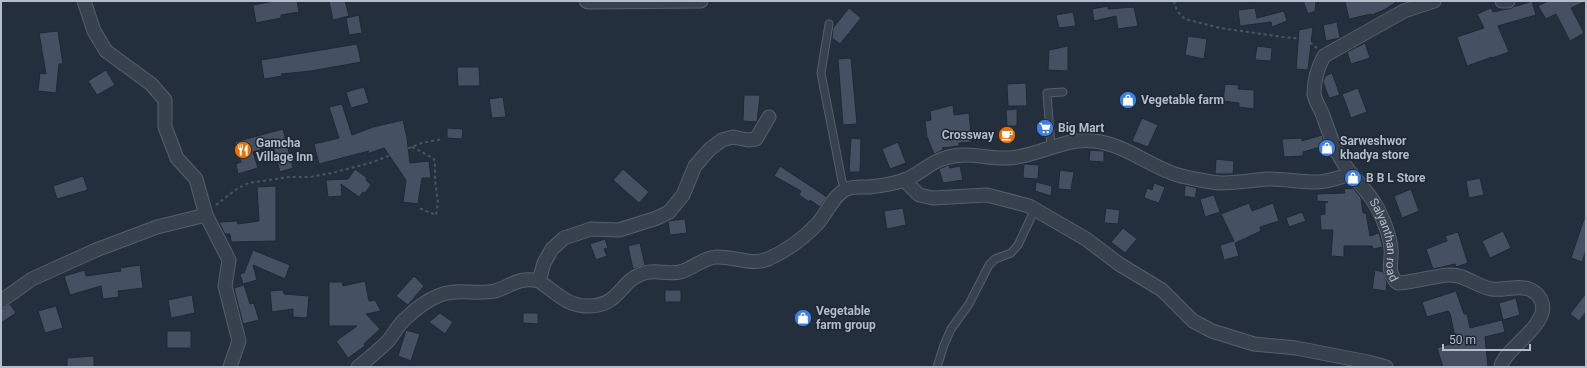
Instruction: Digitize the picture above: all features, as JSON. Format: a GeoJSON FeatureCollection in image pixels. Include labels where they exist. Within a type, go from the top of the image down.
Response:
{"type":"FeatureCollection","features":[{"type":"Feature","properties":{"kind":"street"},"geometry":{"type":"LineString","coordinates":[[84,1],[94,31],[106,51],[151,84],[164,100],[165,127],[177,158],[196,179],[206,215],[229,260],[225,286],[238,341],[230,367]]}},
{"type":"Feature","properties":{"kind":"street"},"geometry":{"type":"LineString","coordinates":[[586,1],[701,1]]}},
{"type":"Feature","properties":{"kind":"street"},"geometry":{"type":"LineString","coordinates":[[1324,56],[1404,11],[1434,1]]}},
{"type":"Feature","properties":{"kind":"street"},"geometry":{"type":"LineString","coordinates":[[1502,1],[1508,1]]}},
{"type":"Feature","properties":{"kind":"street","name":"Salyanthan road"},"geometry":{"type":"LineString","coordinates":[[1324,56],[1319,64],[1314,95],[1336,149],[1351,174],[1375,204],[1382,217],[1389,239],[1391,250],[1391,272],[1394,279],[1398,283],[1407,283],[1433,276],[1451,274],[1492,289],[1520,287],[1530,289],[1537,294],[1543,304],[1543,310],[1529,334],[1508,355],[1501,364],[1501,367]]}},
{"type":"Feature","properties":{"kind":"street"},"geometry":{"type":"LineString","coordinates":[[539,281],[544,263],[552,250],[564,238],[591,228],[619,230],[657,218],[669,212],[683,195],[695,166],[710,149],[722,140],[733,137],[748,140],[756,139],[769,117]]}},
{"type":"Feature","properties":{"kind":"street"},"geometry":{"type":"LineString","coordinates":[[358,367],[388,340],[402,322],[418,308],[440,295],[449,292],[481,293],[496,291],[516,282],[534,280],[539,281],[570,303],[591,306],[606,304],[612,300],[629,280],[646,272],[673,273],[683,271],[704,259],[715,257],[757,262],[768,259],[804,236],[820,220],[834,201],[845,190],[904,180],[925,167],[942,159],[958,155],[971,154],[993,158],[1010,158],[1072,141],[1085,140],[1098,141],[1126,149],[1172,174],[1219,183],[1269,179],[1319,182],[1351,174]]}},
{"type":"Feature","properties":{"kind":"street"},"geometry":{"type":"LineString","coordinates":[[904,180],[919,195],[933,198],[987,195],[1036,209],[1086,239],[1119,264],[1162,290],[1193,321],[1212,331],[1254,344],[1296,348],[1386,367]]}},
{"type":"Feature","properties":{"kind":"street"},"geometry":{"type":"LineString","coordinates":[[1,301],[32,279],[96,250],[157,227],[206,215]]}},
{"type":"Feature","properties":{"kind":"lane"},"geometry":{"type":"LineString","coordinates":[[829,24],[821,73],[845,190]]}},
{"type":"Feature","properties":{"kind":"lane"},"geometry":{"type":"LineString","coordinates":[[1051,147],[1047,93],[1063,92]]}},
{"type":"Feature","properties":{"kind":"lane"},"geometry":{"type":"LineString","coordinates":[[937,367],[944,345],[952,329],[969,304],[989,265],[995,259],[1011,253],[1018,245],[1036,209]]}},
{"type":"Feature","properties":{"kind":"path"},"geometry":{"type":"LineString","coordinates":[[1174,1],[1177,11],[1185,19],[1220,28],[1306,39],[1324,56]]}},
{"type":"Feature","properties":{"kind":"path"},"geometry":{"type":"LineString","coordinates":[[206,215],[238,188],[249,183],[289,177],[310,177],[332,173],[370,163],[412,147],[442,139]]}},
{"type":"Feature","properties":{"kind":"path"},"geometry":{"type":"LineString","coordinates":[[412,147],[433,158],[435,161],[435,180],[438,203],[436,215],[419,208]]}},
{"type":"Feature","properties":{"kind":"building"},"geometry":{"type":"Polygon","coordinates":[[[274,1],[297,1],[299,12],[281,15],[281,18],[256,23],[253,5],[274,1]]]}},
{"type":"Feature","properties":{"kind":"building"},"geometry":{"type":"Polygon","coordinates":[[[329,1],[345,1],[349,16],[333,20],[329,1]]]}},
{"type":"Feature","properties":{"kind":"building"},"geometry":{"type":"Polygon","coordinates":[[[1303,1],[1316,1],[1315,11],[1308,14],[1303,1]]]}},
{"type":"Feature","properties":{"kind":"building"},"geometry":{"type":"Polygon","coordinates":[[[1398,1],[1384,10],[1372,15],[1349,19],[1345,2],[1398,1]]]}},
{"type":"Feature","properties":{"kind":"building"},"geometry":{"type":"Polygon","coordinates":[[[1532,1],[1536,15],[1498,26],[1509,52],[1467,66],[1457,37],[1484,28],[1477,14],[1491,8],[1493,12],[1512,8],[1514,6],[1532,1]]]}},
{"type":"Feature","properties":{"kind":"building"},"geometry":{"type":"Polygon","coordinates":[[[1548,1],[1586,1],[1571,8],[1584,33],[1570,41],[1556,14],[1546,19],[1538,6],[1548,1]]]}},
{"type":"Feature","properties":{"kind":"building"},"geometry":{"type":"Polygon","coordinates":[[[1108,6],[1108,9],[1134,7],[1138,26],[1118,29],[1116,16],[1094,21],[1092,9],[1108,6]]]}},
{"type":"Feature","properties":{"kind":"building"},"geometry":{"type":"Polygon","coordinates":[[[849,8],[861,18],[840,44],[832,38],[833,28],[849,8]]]}},
{"type":"Feature","properties":{"kind":"building"},"geometry":{"type":"Polygon","coordinates":[[[1255,8],[1257,18],[1284,11],[1287,21],[1272,27],[1271,22],[1240,26],[1238,10],[1255,8]]]}},
{"type":"Feature","properties":{"kind":"building"},"geometry":{"type":"Polygon","coordinates":[[[1073,12],[1076,26],[1059,28],[1056,15],[1073,12]]]}},
{"type":"Feature","properties":{"kind":"building"},"geometry":{"type":"Polygon","coordinates":[[[359,15],[362,33],[349,35],[346,18],[359,15]]]}},
{"type":"Feature","properties":{"kind":"building"},"geometry":{"type":"Polygon","coordinates":[[[1337,22],[1340,38],[1326,41],[1323,25],[1337,22]]]}},
{"type":"Feature","properties":{"kind":"building"},"geometry":{"type":"Polygon","coordinates":[[[1313,27],[1308,70],[1296,69],[1299,30],[1313,27]]]}},
{"type":"Feature","properties":{"kind":"building"},"geometry":{"type":"Polygon","coordinates":[[[58,31],[63,64],[59,64],[56,93],[38,91],[40,73],[46,74],[39,33],[58,31]]]}},
{"type":"Feature","properties":{"kind":"building"},"geometry":{"type":"Polygon","coordinates":[[[1188,36],[1207,39],[1204,59],[1185,55],[1188,36]]]}},
{"type":"Feature","properties":{"kind":"building"},"geometry":{"type":"Polygon","coordinates":[[[1365,43],[1370,58],[1351,64],[1347,52],[1365,43]]]}},
{"type":"Feature","properties":{"kind":"building"},"geometry":{"type":"Polygon","coordinates":[[[357,44],[361,62],[311,71],[281,74],[282,76],[264,79],[261,60],[357,44]]]}},
{"type":"Feature","properties":{"kind":"building"},"geometry":{"type":"Polygon","coordinates":[[[1068,46],[1068,71],[1048,70],[1049,50],[1068,46]]]}},
{"type":"Feature","properties":{"kind":"building"},"geometry":{"type":"Polygon","coordinates":[[[1257,46],[1272,48],[1271,61],[1255,60],[1257,46]]]}},
{"type":"Feature","properties":{"kind":"building"},"geometry":{"type":"Polygon","coordinates":[[[851,58],[857,124],[843,125],[838,59],[851,58]]]}},
{"type":"Feature","properties":{"kind":"building"},"geometry":{"type":"Polygon","coordinates":[[[457,67],[479,67],[480,86],[458,86],[457,67]]]}},
{"type":"Feature","properties":{"kind":"building"},"geometry":{"type":"Polygon","coordinates":[[[106,70],[115,85],[97,95],[88,81],[106,70]]]}},
{"type":"Feature","properties":{"kind":"building"},"geometry":{"type":"Polygon","coordinates":[[[1332,73],[1340,95],[1329,98],[1323,82],[1325,76],[1332,73]]]}},
{"type":"Feature","properties":{"kind":"building"},"geometry":{"type":"Polygon","coordinates":[[[1026,83],[1027,106],[1008,106],[1007,84],[1026,83]]]}},
{"type":"Feature","properties":{"kind":"building"},"geometry":{"type":"Polygon","coordinates":[[[1225,84],[1239,85],[1238,89],[1254,90],[1254,109],[1239,107],[1239,103],[1223,101],[1225,84]]]}},
{"type":"Feature","properties":{"kind":"building"},"geometry":{"type":"Polygon","coordinates":[[[364,87],[369,103],[351,108],[346,92],[364,87]]]}},
{"type":"Feature","properties":{"kind":"building"},"geometry":{"type":"Polygon","coordinates":[[[1358,88],[1367,112],[1351,118],[1342,94],[1358,88]]]}},
{"type":"Feature","properties":{"kind":"building"},"geometry":{"type":"Polygon","coordinates":[[[744,95],[760,95],[757,122],[743,121],[744,95]]]}},
{"type":"Feature","properties":{"kind":"building"},"geometry":{"type":"Polygon","coordinates":[[[503,97],[506,117],[492,118],[489,99],[503,97]]]}},
{"type":"Feature","properties":{"kind":"building"},"geometry":{"type":"Polygon","coordinates":[[[342,104],[352,135],[373,127],[403,120],[410,163],[429,161],[431,178],[422,178],[418,204],[403,202],[406,180],[384,148],[367,154],[369,151],[319,164],[314,144],[339,138],[329,107],[342,104]]]}},
{"type":"Feature","properties":{"kind":"building"},"geometry":{"type":"Polygon","coordinates":[[[953,105],[954,115],[969,113],[972,142],[959,143],[959,146],[942,148],[943,150],[934,154],[927,137],[925,121],[931,120],[930,111],[953,105]]]}},
{"type":"Feature","properties":{"kind":"building"},"geometry":{"type":"Polygon","coordinates":[[[1017,109],[1017,126],[1007,126],[1006,110],[1017,109]]]}},
{"type":"Feature","properties":{"kind":"building"},"geometry":{"type":"Polygon","coordinates":[[[1142,118],[1158,125],[1148,147],[1132,141],[1142,118]]]}},
{"type":"Feature","properties":{"kind":"building"},"geometry":{"type":"Polygon","coordinates":[[[447,128],[463,129],[462,139],[447,138],[447,128]]]}},
{"type":"Feature","properties":{"kind":"building"},"geometry":{"type":"Polygon","coordinates":[[[283,129],[293,168],[280,172],[273,146],[253,152],[258,168],[238,174],[236,164],[241,162],[235,142],[283,129]]]}},
{"type":"Feature","properties":{"kind":"building"},"geometry":{"type":"Polygon","coordinates":[[[1322,135],[1324,146],[1303,152],[1303,156],[1284,157],[1282,139],[1302,138],[1302,141],[1322,135]]]}},
{"type":"Feature","properties":{"kind":"building"},"geometry":{"type":"Polygon","coordinates":[[[851,138],[861,139],[860,172],[849,172],[851,138]]]}},
{"type":"Feature","properties":{"kind":"building"},"geometry":{"type":"Polygon","coordinates":[[[898,142],[906,163],[890,169],[882,149],[898,142]]]}},
{"type":"Feature","properties":{"kind":"building"},"geometry":{"type":"Polygon","coordinates":[[[1090,150],[1104,151],[1104,162],[1089,161],[1090,150]]]}},
{"type":"Feature","properties":{"kind":"building"},"geometry":{"type":"Polygon","coordinates":[[[1216,159],[1234,161],[1233,174],[1215,174],[1216,159]]]}},
{"type":"Feature","properties":{"kind":"building"},"geometry":{"type":"Polygon","coordinates":[[[1024,164],[1039,165],[1038,179],[1023,178],[1024,164]]]}},
{"type":"Feature","properties":{"kind":"building"},"geometry":{"type":"Polygon","coordinates":[[[949,165],[950,168],[960,166],[963,180],[943,183],[939,169],[949,165]]]}},
{"type":"Feature","properties":{"kind":"building"},"geometry":{"type":"Polygon","coordinates":[[[780,166],[827,197],[820,207],[799,195],[801,191],[774,176],[780,166]]]}},
{"type":"Feature","properties":{"kind":"building"},"geometry":{"type":"Polygon","coordinates":[[[355,169],[367,178],[366,180],[371,185],[365,193],[363,192],[359,197],[341,184],[342,196],[328,197],[326,180],[348,179],[355,169]]]}},
{"type":"Feature","properties":{"kind":"building"},"geometry":{"type":"Polygon","coordinates":[[[623,169],[649,192],[639,203],[613,180],[623,169]]]}},
{"type":"Feature","properties":{"kind":"building"},"geometry":{"type":"Polygon","coordinates":[[[1060,170],[1074,172],[1071,190],[1058,189],[1060,170]]]}},
{"type":"Feature","properties":{"kind":"building"},"geometry":{"type":"Polygon","coordinates":[[[83,176],[88,190],[57,199],[53,186],[83,176]]]}},
{"type":"Feature","properties":{"kind":"building"},"geometry":{"type":"Polygon","coordinates":[[[1480,178],[1484,195],[1469,198],[1466,181],[1480,178]]]}},
{"type":"Feature","properties":{"kind":"building"},"geometry":{"type":"Polygon","coordinates":[[[1036,182],[1052,186],[1051,196],[1035,191],[1036,182]]]}},
{"type":"Feature","properties":{"kind":"building"},"geometry":{"type":"Polygon","coordinates":[[[1154,183],[1165,187],[1159,203],[1144,198],[1147,188],[1152,190],[1154,183]]]}},
{"type":"Feature","properties":{"kind":"building"},"geometry":{"type":"Polygon","coordinates":[[[1185,185],[1197,188],[1195,198],[1184,196],[1185,185]]]}},
{"type":"Feature","properties":{"kind":"building"},"geometry":{"type":"Polygon","coordinates":[[[276,186],[276,241],[231,242],[230,234],[225,234],[219,222],[237,221],[238,224],[259,221],[257,187],[276,186]]]}},
{"type":"Feature","properties":{"kind":"building"},"geometry":{"type":"Polygon","coordinates":[[[1353,188],[1361,198],[1363,213],[1366,213],[1370,236],[1379,233],[1383,247],[1373,249],[1372,246],[1344,246],[1344,257],[1331,256],[1333,230],[1321,230],[1320,215],[1325,214],[1325,203],[1328,202],[1317,201],[1317,194],[1345,193],[1344,189],[1353,188]]]}},
{"type":"Feature","properties":{"kind":"building"},"geometry":{"type":"Polygon","coordinates":[[[1411,189],[1419,211],[1402,218],[1394,196],[1411,189]]]}},
{"type":"Feature","properties":{"kind":"building"},"geometry":{"type":"Polygon","coordinates":[[[1214,195],[1220,212],[1205,217],[1200,199],[1214,195]]]}},
{"type":"Feature","properties":{"kind":"building"},"geometry":{"type":"Polygon","coordinates":[[[1249,203],[1252,211],[1273,203],[1279,221],[1260,227],[1261,231],[1235,243],[1239,256],[1224,260],[1220,245],[1234,241],[1221,214],[1249,203]]]}},
{"type":"Feature","properties":{"kind":"building"},"geometry":{"type":"Polygon","coordinates":[[[903,208],[906,225],[887,229],[884,211],[903,208]]]}},
{"type":"Feature","properties":{"kind":"building"},"geometry":{"type":"Polygon","coordinates":[[[1106,208],[1120,210],[1118,224],[1104,223],[1106,208]]]}},
{"type":"Feature","properties":{"kind":"building"},"geometry":{"type":"Polygon","coordinates":[[[1302,212],[1306,221],[1289,227],[1286,218],[1302,212]]]}},
{"type":"Feature","properties":{"kind":"building"},"geometry":{"type":"Polygon","coordinates":[[[685,219],[687,233],[670,235],[668,221],[685,219]]]}},
{"type":"Feature","properties":{"kind":"building"},"geometry":{"type":"Polygon","coordinates":[[[1584,219],[1586,219],[1586,250],[1582,262],[1571,258],[1584,219]]]}},
{"type":"Feature","properties":{"kind":"building"},"geometry":{"type":"Polygon","coordinates":[[[1123,228],[1137,239],[1125,253],[1111,242],[1123,228]]]}},
{"type":"Feature","properties":{"kind":"building"},"geometry":{"type":"Polygon","coordinates":[[[1503,231],[1511,248],[1490,258],[1482,241],[1503,231]]]}},
{"type":"Feature","properties":{"kind":"building"},"geometry":{"type":"Polygon","coordinates":[[[1458,232],[1468,263],[1456,267],[1455,264],[1433,269],[1426,249],[1447,241],[1445,236],[1458,232]]]}},
{"type":"Feature","properties":{"kind":"building"},"geometry":{"type":"Polygon","coordinates":[[[605,239],[608,248],[604,249],[607,256],[596,260],[590,244],[605,239]]]}},
{"type":"Feature","properties":{"kind":"building"},"geometry":{"type":"Polygon","coordinates":[[[640,243],[645,265],[633,269],[628,246],[640,243]]]}},
{"type":"Feature","properties":{"kind":"building"},"geometry":{"type":"Polygon","coordinates":[[[253,250],[290,265],[285,279],[253,265],[257,280],[243,284],[240,274],[244,273],[253,250]]]}},
{"type":"Feature","properties":{"kind":"building"},"geometry":{"type":"Polygon","coordinates":[[[140,265],[143,288],[118,291],[119,297],[103,299],[101,286],[70,295],[64,276],[85,270],[86,276],[121,271],[120,268],[140,265]]]}},
{"type":"Feature","properties":{"kind":"building"},"geometry":{"type":"Polygon","coordinates":[[[1375,270],[1383,272],[1387,283],[1386,291],[1372,289],[1375,270]]]}},
{"type":"Feature","properties":{"kind":"building"},"geometry":{"type":"Polygon","coordinates":[[[414,276],[424,286],[408,305],[396,296],[414,276]]]}},
{"type":"Feature","properties":{"kind":"building"},"geometry":{"type":"Polygon","coordinates":[[[365,281],[369,301],[375,300],[381,311],[366,314],[380,329],[364,344],[365,346],[348,358],[336,341],[357,326],[329,326],[329,282],[342,282],[343,286],[365,281]]]}},
{"type":"Feature","properties":{"kind":"building"},"geometry":{"type":"Polygon","coordinates":[[[244,285],[250,304],[254,303],[259,320],[243,324],[234,288],[244,285]]]}},
{"type":"Feature","properties":{"kind":"building"},"geometry":{"type":"Polygon","coordinates":[[[283,290],[284,294],[309,296],[307,318],[293,317],[293,309],[272,312],[270,291],[283,290]]]}},
{"type":"Feature","properties":{"kind":"building"},"geometry":{"type":"Polygon","coordinates":[[[665,290],[681,290],[681,302],[665,302],[665,290]]]}},
{"type":"Feature","properties":{"kind":"building"},"geometry":{"type":"Polygon","coordinates":[[[1456,291],[1464,314],[1467,314],[1470,328],[1502,320],[1505,332],[1485,337],[1488,367],[1443,367],[1437,348],[1456,342],[1450,313],[1448,311],[1427,317],[1422,302],[1456,291]]]}},
{"type":"Feature","properties":{"kind":"building"},"geometry":{"type":"Polygon","coordinates":[[[1586,293],[1586,312],[1579,321],[1570,314],[1586,293]]]}},
{"type":"Feature","properties":{"kind":"building"},"geometry":{"type":"Polygon","coordinates":[[[192,295],[195,313],[171,318],[168,300],[192,295]]]}},
{"type":"Feature","properties":{"kind":"building"},"geometry":{"type":"Polygon","coordinates":[[[1516,298],[1520,315],[1503,320],[1499,303],[1516,298]]]}},
{"type":"Feature","properties":{"kind":"building"},"geometry":{"type":"Polygon","coordinates":[[[10,304],[16,313],[1,323],[1,309],[10,304]]]}},
{"type":"Feature","properties":{"kind":"building"},"geometry":{"type":"Polygon","coordinates":[[[56,306],[63,328],[45,333],[38,311],[56,306]]]}},
{"type":"Feature","properties":{"kind":"building"},"geometry":{"type":"Polygon","coordinates":[[[440,313],[453,322],[445,334],[429,322],[440,313]]]}},
{"type":"Feature","properties":{"kind":"building"},"geometry":{"type":"Polygon","coordinates":[[[523,313],[538,313],[538,324],[523,323],[523,313]]]}},
{"type":"Feature","properties":{"kind":"building"},"geometry":{"type":"Polygon","coordinates":[[[406,330],[420,334],[411,361],[398,356],[406,330]]]}},
{"type":"Feature","properties":{"kind":"building"},"geometry":{"type":"Polygon","coordinates":[[[167,331],[191,331],[191,348],[167,348],[167,331]]]}},
{"type":"Feature","properties":{"kind":"building"},"geometry":{"type":"Polygon","coordinates":[[[94,356],[94,367],[67,367],[67,358],[94,356]]]}},
{"type":"Feature","properties":{"kind":"place","name":"Vegetable farm"},"geometry":{"type":"Point","coordinates":[1128,100]}},
{"type":"Feature","properties":{"kind":"place","name":"Big Mart"},"geometry":{"type":"Point","coordinates":[1045,128]}},
{"type":"Feature","properties":{"kind":"place","name":"Crossway"},"geometry":{"type":"Point","coordinates":[1007,135]}},
{"type":"Feature","properties":{"kind":"place","name":"Sarweshwor khadya store"},"geometry":{"type":"Point","coordinates":[1327,148]}},
{"type":"Feature","properties":{"kind":"place","name":"Gamcha Village Inn"},"geometry":{"type":"Point","coordinates":[243,150]}},
{"type":"Feature","properties":{"kind":"place","name":"B B L Store"},"geometry":{"type":"Point","coordinates":[1353,178]}},
{"type":"Feature","properties":{"kind":"place","name":"Vegetable farm group"},"geometry":{"type":"Point","coordinates":[803,318]}}]}
